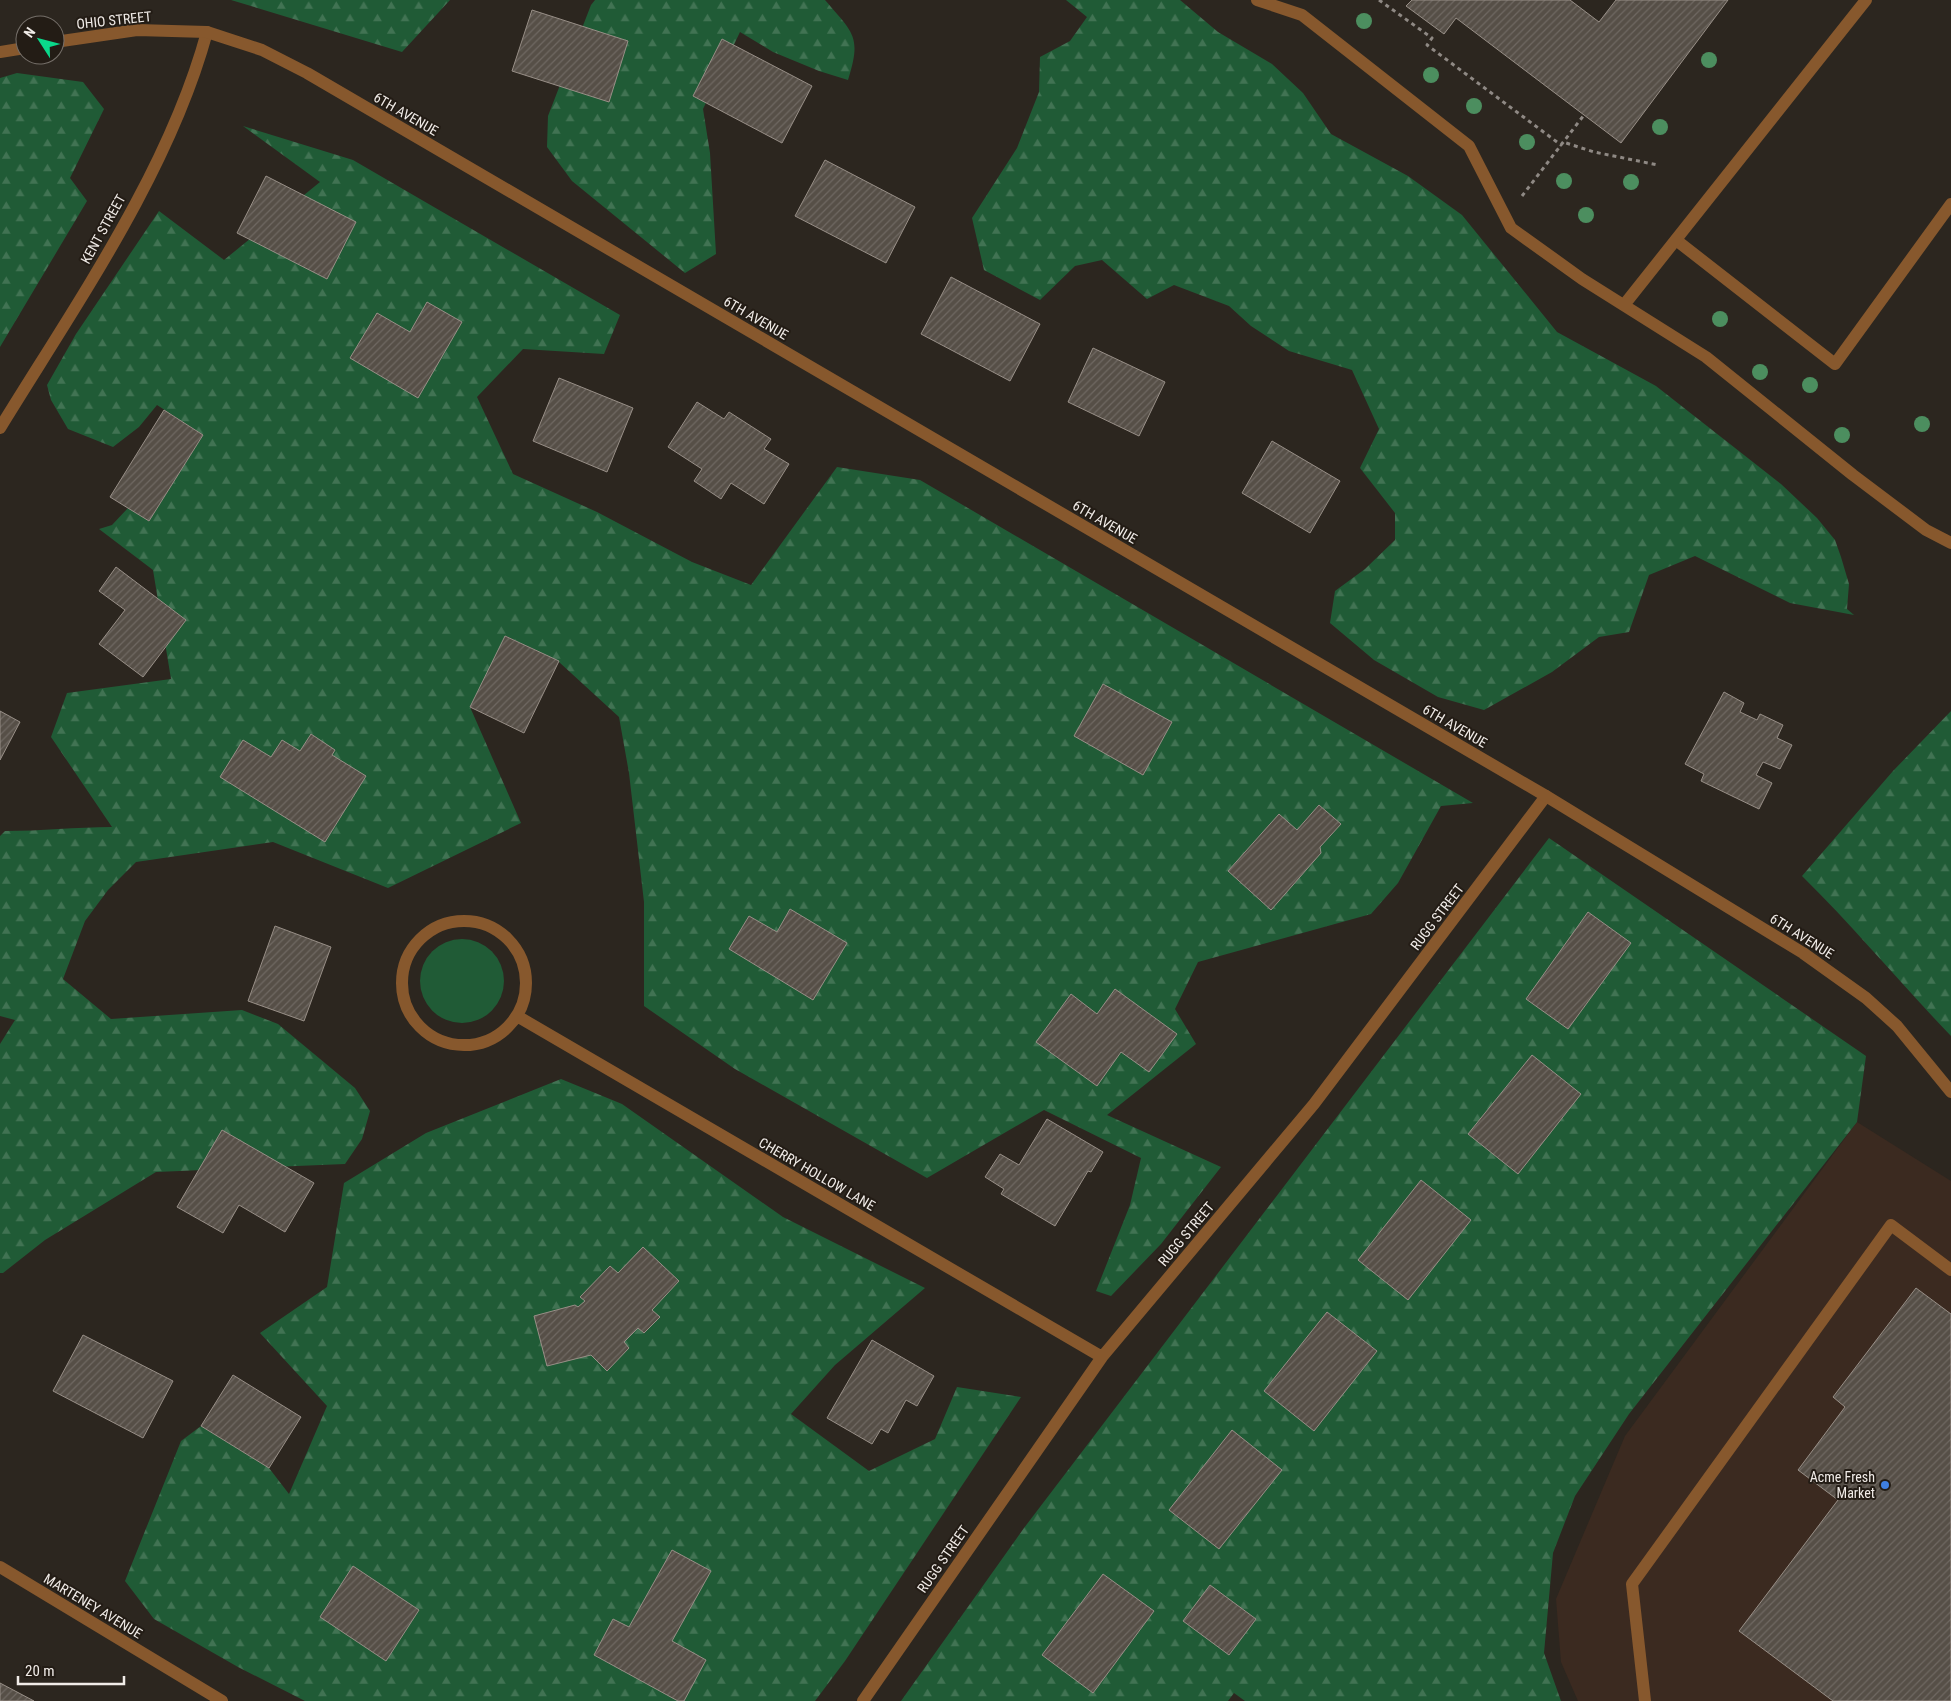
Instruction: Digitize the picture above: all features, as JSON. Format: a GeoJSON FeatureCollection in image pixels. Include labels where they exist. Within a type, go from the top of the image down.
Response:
{"type":"FeatureCollection","features":[{"type":"Feature","properties":{"kind":"street"},"geometry":{"type":"LineString","coordinates":[[1257,0],[1302,15],[1469,146],[1511,228],[1582,279],[1706,357],[1853,475],[1926,530],[1951,543]]}},
{"type":"Feature","properties":{"kind":"street"},"geometry":{"type":"LineString","coordinates":[[1624,305],[1866,0]]}},
{"type":"Feature","properties":{"kind":"street","name":"OHIO STREET"},"geometry":{"type":"LineString","coordinates":[[65,41],[137,30],[207,32]]}},
{"type":"Feature","properties":{"kind":"street","name":"KENT STREET"},"geometry":{"type":"LineString","coordinates":[[0,428],[108,252],[136,201],[195,77],[207,32]]}},
{"type":"Feature","properties":{"kind":"street","name":"6TH AVENUE"},"geometry":{"type":"LineString","coordinates":[[207,32],[262,50],[307,73],[1546,796],[1832,972],[1897,1026],[1951,1092]]}},
{"type":"Feature","properties":{"kind":"street"},"geometry":{"type":"LineString","coordinates":[[0,52],[15,50]]}},
{"type":"Feature","properties":{"kind":"street"},"geometry":{"type":"LineString","coordinates":[[1676,240],[1835,364],[1951,204]]}},
{"type":"Feature","properties":{"kind":"street","name":"RUGG STREET"},"geometry":{"type":"LineString","coordinates":[[863,1701],[1102,1357],[1314,1104],[1546,796]]}},
{"type":"Feature","properties":{"kind":"street"},"geometry":{"type":"LineString","coordinates":[[470,921],[490,926],[508,938],[520,955],[526,976],[524,996],[517,1016],[503,1031],[486,1041],[467,1045],[447,1042],[429,1034],[414,1020],[405,1003],[402,983],[405,963],[415,946],[430,931],[449,922],[470,921]]}},
{"type":"Feature","properties":{"kind":"street","name":"CHERRY HOLLOW LANE"},"geometry":{"type":"LineString","coordinates":[[517,1016],[1102,1357]]}},
{"type":"Feature","properties":{"kind":"street"},"geometry":{"type":"LineString","coordinates":[[1645,1701],[1632,1584],[1891,1225],[1951,1270]]}},
{"type":"Feature","properties":{"kind":"street","name":"MARTENEY AVENUE"},"geometry":{"type":"LineString","coordinates":[[0,1567],[222,1701]]}},
{"type":"Feature","properties":{"kind":"path"},"geometry":{"type":"LineString","coordinates":[[1379,0],[1432,38],[1427,45],[1562,144],[1658,165]]}},
{"type":"Feature","properties":{"kind":"path"},"geometry":{"type":"LineString","coordinates":[[1506,218],[1584,115]]}},
{"type":"Feature","properties":{"kind":"shaded area"},"geometry":{"type":"Polygon","coordinates":[[[1857,1122],[1951,1181],[1951,1701],[1578,1701],[1561,1662],[1556,1599],[1625,1436],[1857,1122]]]}},
{"type":"Feature","properties":{"kind":"green space"},"geometry":{"type":"Polygon","coordinates":[[[231,0],[450,0],[402,52],[231,0]]]}},
{"type":"Feature","properties":{"kind":"green space"},"geometry":{"type":"Polygon","coordinates":[[[595,0],[825,0],[848,28],[852,36],[854,54],[848,80],[819,71],[773,52],[740,32],[703,109],[710,153],[716,254],[685,273],[572,181],[547,147],[548,116],[591,5],[595,0]]]}},
{"type":"Feature","properties":{"kind":"green space"},"geometry":{"type":"Polygon","coordinates":[[[1066,0],[1180,0],[1218,32],[1272,64],[1303,93],[1331,134],[1408,176],[1462,215],[1557,332],[1656,386],[1781,484],[1817,518],[1835,540],[1849,584],[1847,609],[1854,615],[1790,603],[1695,556],[1649,575],[1629,632],[1599,637],[1552,672],[1484,710],[1438,697],[1374,660],[1330,623],[1335,591],[1365,569],[1395,540],[1395,513],[1360,468],[1379,429],[1352,370],[1289,351],[1251,326],[1229,306],[1174,285],[1147,299],[1102,260],[1075,266],[1040,300],[984,270],[972,218],[1017,148],[1039,92],[1040,57],[1070,41],[1087,17],[1066,0]]]}},
{"type":"Feature","properties":{"kind":"green space"},"geometry":{"type":"Polygon","coordinates":[[[17,73],[83,82],[104,109],[70,178],[87,201],[0,347],[0,78],[17,73]]]}},
{"type":"Feature","properties":{"kind":"green space"},"geometry":{"type":"Polygon","coordinates":[[[243,126],[353,160],[620,315],[604,354],[523,349],[477,397],[513,474],[597,512],[692,562],[751,585],[837,467],[920,480],[1473,803],[1441,806],[1398,883],[1371,914],[1198,962],[1175,1009],[1196,1044],[1107,1115],[1221,1167],[1161,1244],[1111,1296],[1096,1291],[1130,1205],[1141,1158],[1044,1110],[927,1178],[735,1069],[644,1006],[644,902],[629,773],[619,717],[559,662],[506,636],[470,707],[521,823],[388,888],[273,842],[136,862],[108,890],[85,921],[63,979],[111,1019],[242,1010],[278,1024],[355,1088],[370,1111],[362,1139],[345,1164],[156,1172],[45,1240],[3,1273],[0,1273],[0,1044],[15,1020],[0,1016],[0,836],[5,831],[112,827],[51,737],[67,693],[171,679],[153,570],[99,529],[112,525],[128,508],[149,521],[203,435],[157,405],[139,427],[113,447],[68,429],[51,400],[47,385],[76,334],[159,211],[224,260],[320,182],[243,126]]]}},
{"type":"Feature","properties":{"kind":"green space"},"geometry":{"type":"Polygon","coordinates":[[[1951,711],[1951,1036],[1802,876],[1893,771],[1951,711]]]}},
{"type":"Feature","properties":{"kind":"green space"},"geometry":{"type":"Polygon","coordinates":[[[1549,838],[1866,1056],[1857,1122],[1629,1414],[1575,1496],[1553,1553],[1544,1653],[1561,1701],[1245,1701],[1234,1693],[1228,1701],[901,1701],[1024,1528],[1549,838]]]}},
{"type":"Feature","properties":{"kind":"green space"},"geometry":{"type":"Polygon","coordinates":[[[462,939],[478,942],[492,951],[501,965],[504,981],[501,997],[492,1011],[478,1020],[462,1023],[446,1020],[432,1011],[423,997],[420,981],[423,965],[432,951],[446,942],[462,939]]]}},
{"type":"Feature","properties":{"kind":"green space"},"geometry":{"type":"Polygon","coordinates":[[[561,1079],[622,1104],[783,1217],[925,1288],[835,1365],[791,1414],[869,1471],[935,1439],[957,1387],[1021,1397],[845,1661],[815,1701],[305,1701],[238,1667],[154,1619],[125,1581],[181,1441],[201,1426],[269,1468],[289,1494],[327,1406],[260,1333],[327,1287],[344,1183],[426,1133],[561,1079]]]}},
{"type":"Feature","properties":{"kind":"building"},"geometry":{"type":"Polygon","coordinates":[[[1412,0],[1570,0],[1599,22],[1616,0],[1728,0],[1621,143],[1456,18],[1444,34],[1406,6],[1412,0]]]}},
{"type":"Feature","properties":{"kind":"building"},"geometry":{"type":"Polygon","coordinates":[[[532,10],[628,41],[609,102],[512,71],[532,10]]]}},
{"type":"Feature","properties":{"kind":"building"},"geometry":{"type":"Polygon","coordinates":[[[722,39],[812,86],[782,143],[693,96],[722,39]]]}},
{"type":"Feature","properties":{"kind":"building"},"geometry":{"type":"Polygon","coordinates":[[[825,160],[915,207],[886,263],[795,216],[825,160]]]}},
{"type":"Feature","properties":{"kind":"building"},"geometry":{"type":"Polygon","coordinates":[[[266,176],[356,222],[327,279],[237,233],[266,176]]]}},
{"type":"Feature","properties":{"kind":"building"},"geometry":{"type":"Polygon","coordinates":[[[951,277],[1040,324],[1010,381],[921,334],[951,277]]]}},
{"type":"Feature","properties":{"kind":"building"},"geometry":{"type":"Polygon","coordinates":[[[427,302],[462,322],[418,398],[350,358],[377,313],[410,332],[427,302]]]}},
{"type":"Feature","properties":{"kind":"building"},"geometry":{"type":"Polygon","coordinates":[[[1093,348],[1165,382],[1139,436],[1068,402],[1093,348]]]}},
{"type":"Feature","properties":{"kind":"building"},"geometry":{"type":"Polygon","coordinates":[[[559,378],[633,408],[607,472],[533,441],[559,378]]]}},
{"type":"Feature","properties":{"kind":"building"},"geometry":{"type":"Polygon","coordinates":[[[697,402],[724,419],[729,412],[771,439],[764,449],[789,464],[764,504],[731,483],[721,499],[694,481],[702,469],[668,447],[697,402]]]}},
{"type":"Feature","properties":{"kind":"building"},"geometry":{"type":"Polygon","coordinates":[[[164,410],[203,435],[149,521],[110,497],[164,410]]]}},
{"type":"Feature","properties":{"kind":"building"},"geometry":{"type":"Polygon","coordinates":[[[1272,441],[1340,481],[1310,533],[1242,493],[1272,441]]]}},
{"type":"Feature","properties":{"kind":"building"},"geometry":{"type":"Polygon","coordinates":[[[116,567],[186,620],[143,677],[99,644],[125,610],[99,591],[116,567]]]}},
{"type":"Feature","properties":{"kind":"building"},"geometry":{"type":"Polygon","coordinates":[[[505,636],[559,661],[524,733],[470,707],[505,636]]]}},
{"type":"Feature","properties":{"kind":"building"},"geometry":{"type":"Polygon","coordinates":[[[1103,684],[1172,722],[1143,775],[1074,736],[1103,684]]]}},
{"type":"Feature","properties":{"kind":"building"},"geometry":{"type":"Polygon","coordinates":[[[1724,692],[1744,703],[1740,712],[1757,720],[1760,714],[1783,725],[1777,738],[1792,745],[1780,769],[1763,762],[1756,775],[1772,783],[1759,809],[1701,781],[1704,774],[1685,764],[1724,692]]]}},
{"type":"Feature","properties":{"kind":"building"},"geometry":{"type":"Polygon","coordinates":[[[0,711],[20,722],[0,760],[0,711]]]}},
{"type":"Feature","properties":{"kind":"building"},"geometry":{"type":"Polygon","coordinates":[[[311,734],[335,750],[332,755],[366,776],[325,842],[220,777],[243,740],[271,757],[282,740],[300,751],[311,734]]]}},
{"type":"Feature","properties":{"kind":"building"},"geometry":{"type":"Polygon","coordinates":[[[1319,805],[1341,824],[1320,847],[1321,853],[1271,910],[1228,871],[1279,814],[1297,830],[1319,805]]]}},
{"type":"Feature","properties":{"kind":"building"},"geometry":{"type":"Polygon","coordinates":[[[790,909],[847,943],[813,1000],[729,949],[749,916],[777,932],[790,909]]]}},
{"type":"Feature","properties":{"kind":"building"},"geometry":{"type":"Polygon","coordinates":[[[1588,912],[1631,943],[1568,1029],[1526,999],[1588,912]]]}},
{"type":"Feature","properties":{"kind":"building"},"geometry":{"type":"Polygon","coordinates":[[[275,926],[331,947],[304,1021],[248,1001],[275,926]]]}},
{"type":"Feature","properties":{"kind":"building"},"geometry":{"type":"Polygon","coordinates":[[[1115,989],[1177,1034],[1149,1072],[1121,1052],[1097,1086],[1036,1042],[1071,994],[1097,1014],[1115,989]]]}},
{"type":"Feature","properties":{"kind":"building"},"geometry":{"type":"Polygon","coordinates":[[[1532,1055],[1581,1094],[1518,1174],[1468,1134],[1532,1055]]]}},
{"type":"Feature","properties":{"kind":"building"},"geometry":{"type":"Polygon","coordinates":[[[1047,1119],[1103,1152],[1091,1172],[1088,1171],[1055,1226],[1001,1194],[1004,1189],[985,1177],[1000,1154],[1019,1165],[1047,1119]]]}},
{"type":"Feature","properties":{"kind":"building"},"geometry":{"type":"Polygon","coordinates":[[[222,1130],[314,1183],[285,1232],[239,1205],[223,1233],[177,1207],[222,1130]]]}},
{"type":"Feature","properties":{"kind":"building"},"geometry":{"type":"Polygon","coordinates":[[[1421,1180],[1471,1220],[1408,1300],[1358,1260],[1421,1180]]]}},
{"type":"Feature","properties":{"kind":"building"},"geometry":{"type":"Polygon","coordinates":[[[643,1247],[679,1281],[652,1310],[660,1317],[644,1333],[638,1328],[624,1342],[629,1348],[607,1371],[591,1355],[547,1366],[534,1316],[575,1305],[578,1307],[585,1301],[580,1297],[610,1266],[618,1273],[643,1247]]]}},
{"type":"Feature","properties":{"kind":"building","name":"Acme Fresh Market"},"geometry":{"type":"Polygon","coordinates":[[[1916,1288],[1951,1314],[1951,1701],[1833,1701],[1739,1631],[1838,1500],[1798,1470],[1845,1407],[1833,1397],[1916,1288]]]}},
{"type":"Feature","properties":{"kind":"building"},"geometry":{"type":"Polygon","coordinates":[[[1327,1312],[1377,1351],[1314,1431],[1264,1391],[1327,1312]]]}},
{"type":"Feature","properties":{"kind":"building"},"geometry":{"type":"Polygon","coordinates":[[[83,1335],[173,1381],[143,1438],[53,1391],[83,1335]]]}},
{"type":"Feature","properties":{"kind":"building"},"geometry":{"type":"Polygon","coordinates":[[[872,1340],[934,1376],[917,1406],[906,1400],[888,1433],[881,1429],[872,1444],[827,1418],[872,1340]]]}},
{"type":"Feature","properties":{"kind":"building"},"geometry":{"type":"Polygon","coordinates":[[[233,1375],[301,1417],[269,1468],[201,1426],[233,1375]]]}},
{"type":"Feature","properties":{"kind":"building"},"geometry":{"type":"Polygon","coordinates":[[[1232,1430],[1282,1470],[1219,1549],[1169,1510],[1232,1430]]]}},
{"type":"Feature","properties":{"kind":"building"},"geometry":{"type":"Polygon","coordinates":[[[672,1550],[711,1571],[672,1641],[706,1660],[684,1701],[678,1701],[594,1655],[613,1619],[629,1627],[672,1550]]]}},
{"type":"Feature","properties":{"kind":"building"},"geometry":{"type":"Polygon","coordinates":[[[353,1566],[419,1610],[386,1661],[320,1617],[353,1566]]]}},
{"type":"Feature","properties":{"kind":"building"},"geometry":{"type":"Polygon","coordinates":[[[1103,1574],[1154,1611],[1093,1693],[1042,1655],[1103,1574]]]}},
{"type":"Feature","properties":{"kind":"building"},"geometry":{"type":"Polygon","coordinates":[[[1210,1585],[1256,1619],[1229,1655],[1183,1621],[1210,1585]]]}},
{"type":"Feature","properties":{"kind":"building"},"geometry":{"type":"Polygon","coordinates":[[[0,1683],[34,1701],[0,1701],[0,1683]]]}},
{"type":"Feature","properties":{"kind":"place","name":"Acme Fresh Market"},"geometry":{"type":"Point","coordinates":[1885,1485]}}]}
